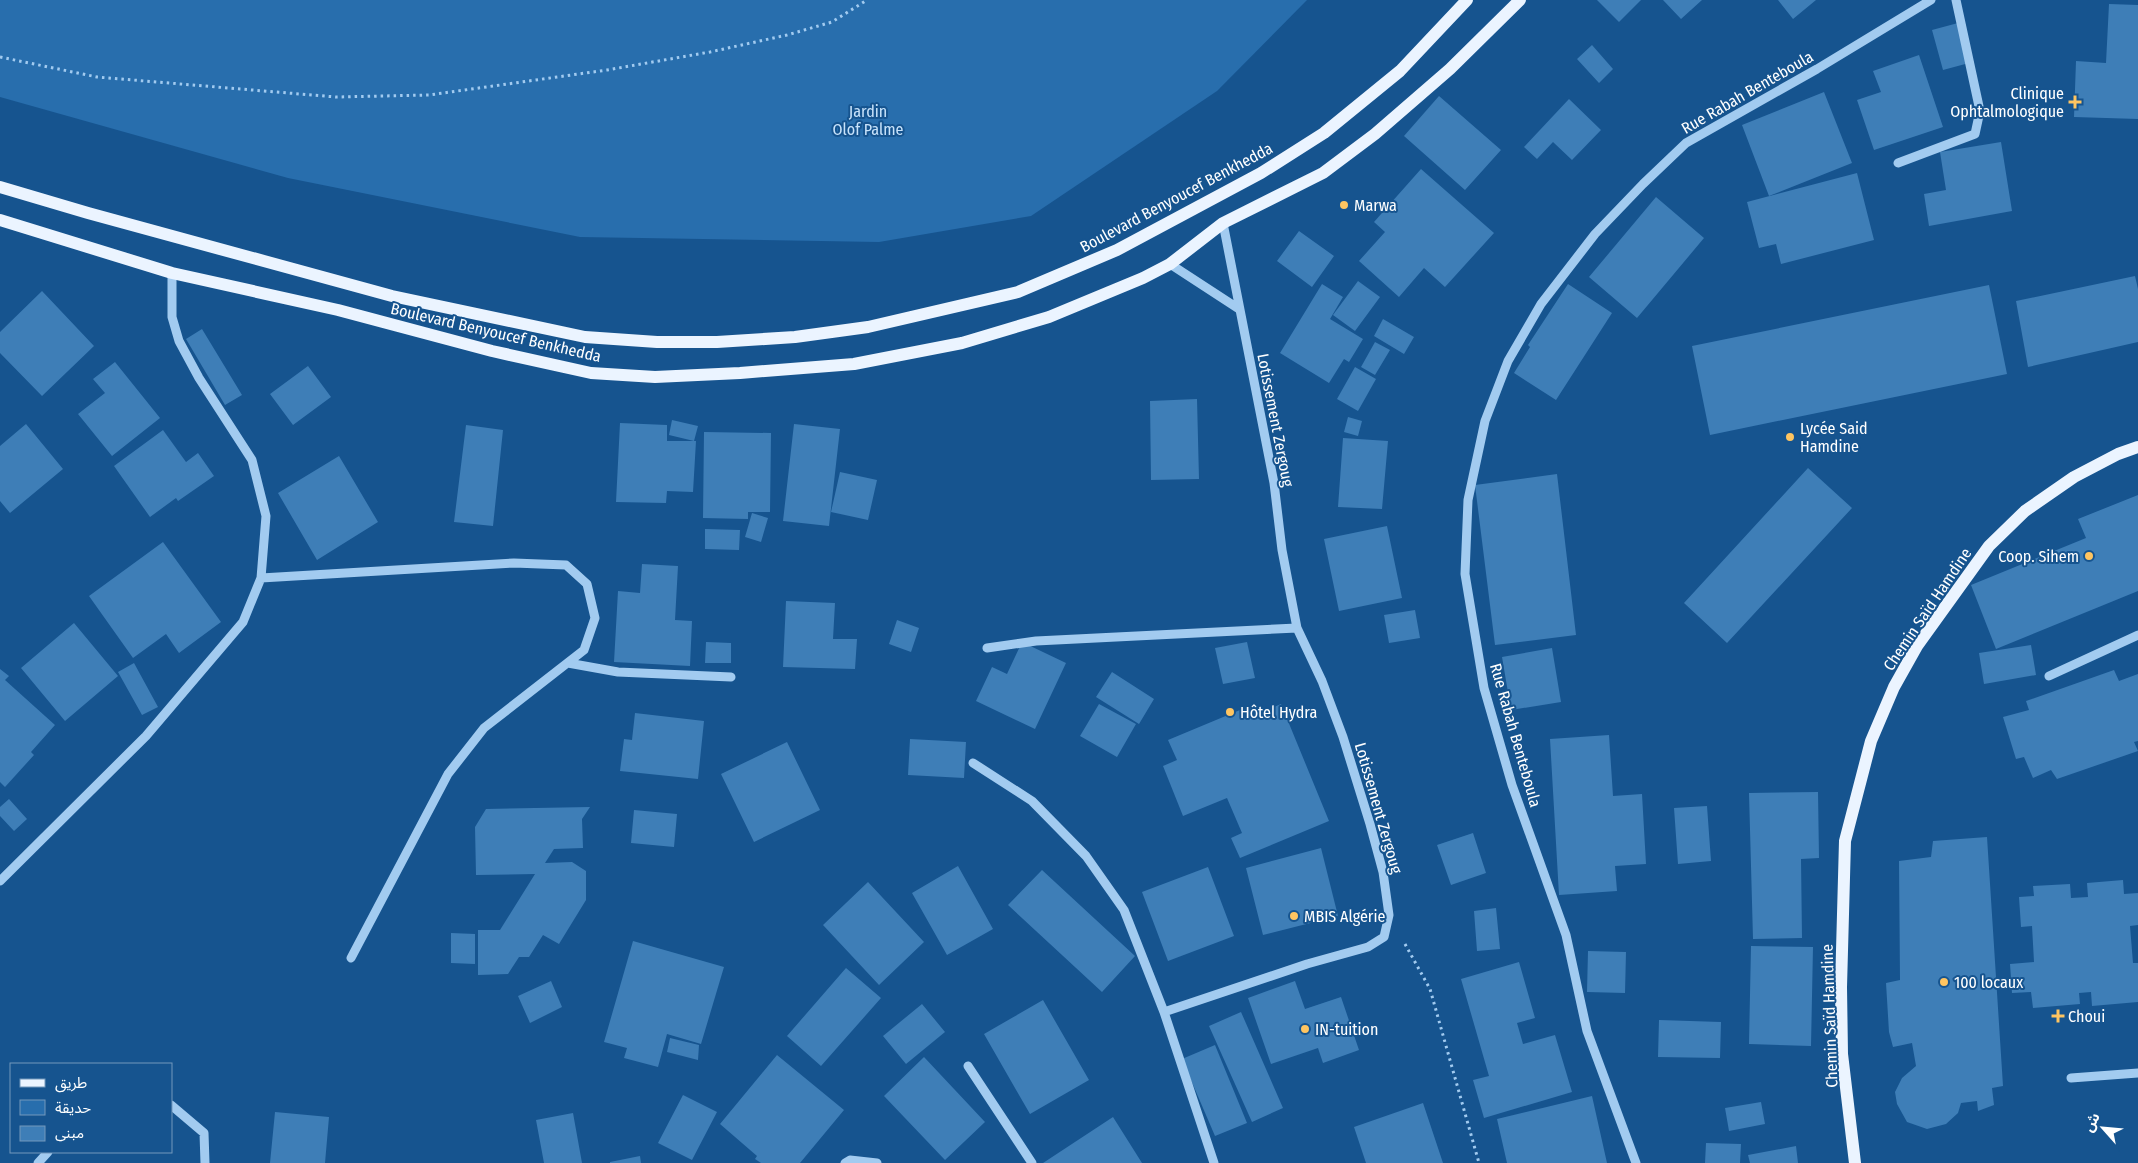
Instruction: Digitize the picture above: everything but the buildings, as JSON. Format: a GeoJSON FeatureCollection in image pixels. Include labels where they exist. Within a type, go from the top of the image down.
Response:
{"type":"FeatureCollection","features":[{"type":"Feature","properties":{"kind":"main road","name":"Boulevard Benyoucef Benkhedda"},"geometry":{"type":"LineString","coordinates":[[0,187],[392,296],[585,337],[657,342],[717,342],[796,337],[868,327],[1018,292],[1117,250],[1261,173],[1324,133],[1400,71],[1468,0]]}},
{"type":"Feature","properties":{"kind":"main road","name":"Boulevard Benyoucef Benkhedda"},"geometry":{"type":"LineString","coordinates":[[0,220],[172,273],[338,310],[492,351],[591,373],[655,377],[740,373],[854,364],[962,343],[1049,317],[1142,278],[1170,264],[1223,223],[1323,173],[1375,134],[1450,68],[1520,0]]}},
{"type":"Feature","properties":{"kind":"main road","name":"Chemin Saïd Hamdine"},"geometry":{"type":"LineString","coordinates":[[1855,1163],[1842,1054],[1841,987],[1845,841],[1872,741],[1894,687],[1917,646],[1989,546],[2025,511],[2074,477],[2118,454],[2138,446]]}},
{"type":"Feature","properties":{"kind":"street","name":"Rue Rabah Benteboula"},"geometry":{"type":"LineString","coordinates":[[1636,1163],[1587,1031],[1566,935],[1512,785],[1484,688],[1465,574],[1468,500],[1485,421],[1508,361],[1541,304],[1595,234],[1678,150],[1686,143],[1817,69],[1931,0]]}},
{"type":"Feature","properties":{"kind":"street"},"geometry":{"type":"LineString","coordinates":[[1898,163],[1975,134],[1980,111],[1956,0]]}},
{"type":"Feature","properties":{"kind":"street","name":"Lotissement Zergoug"},"geometry":{"type":"LineString","coordinates":[[1164,1012],[1307,964],[1368,947],[1384,937],[1389,915],[1383,872],[1343,736],[1322,681],[1297,628],[1282,550],[1274,483],[1223,223]]}},
{"type":"Feature","properties":{"kind":"street"},"geometry":{"type":"LineString","coordinates":[[1170,264],[1239,309]]}},
{"type":"Feature","properties":{"kind":"street"},"geometry":{"type":"LineString","coordinates":[[0,881],[146,736],[243,622],[261,578],[266,516],[252,460],[199,378],[180,341],[172,317],[172,273]]}},
{"type":"Feature","properties":{"kind":"street"},"geometry":{"type":"LineString","coordinates":[[261,578],[514,563],[566,565],[588,584],[595,618],[584,650],[484,728],[448,774],[351,958]]}},
{"type":"Feature","properties":{"kind":"street"},"geometry":{"type":"LineString","coordinates":[[987,648],[1056,640],[1297,628]]}},
{"type":"Feature","properties":{"kind":"street"},"geometry":{"type":"LineString","coordinates":[[2049,676],[2138,635]]}},
{"type":"Feature","properties":{"kind":"street"},"geometry":{"type":"LineString","coordinates":[[568,663],[618,672],[731,677]]}},
{"type":"Feature","properties":{"kind":"street"},"geometry":{"type":"LineString","coordinates":[[973,763],[1032,801],[1086,856],[1124,910],[1164,1012],[1214,1163]]}},
{"type":"Feature","properties":{"kind":"street"},"geometry":{"type":"LineString","coordinates":[[968,1066],[1032,1163]]}},
{"type":"Feature","properties":{"kind":"street"},"geometry":{"type":"LineString","coordinates":[[2071,1078],[2138,1073]]}},
{"type":"Feature","properties":{"kind":"street"},"geometry":{"type":"LineString","coordinates":[[172,1105],[204,1133],[205,1163]]}},
{"type":"Feature","properties":{"kind":"street"},"geometry":{"type":"LineString","coordinates":[[38,1163],[47,1153]]}},
{"type":"Feature","properties":{"kind":"street"},"geometry":{"type":"LineString","coordinates":[[845,1163],[850,1160],[877,1163]]}},
{"type":"Feature","properties":{"kind":"path"},"geometry":{"type":"LineString","coordinates":[[0,57],[97,77],[336,98],[429,96],[607,70],[710,52],[787,35],[832,22],[867,0]]}},
{"type":"Feature","properties":{"kind":"path"},"geometry":{"type":"LineString","coordinates":[[1389,915],[1430,989],[1479,1163]]}},
{"type":"Feature","properties":{"kind":"green space","name":"Jardin Olof Palme"},"geometry":{"type":"Polygon","coordinates":[[[0,0],[1307,0],[1217,91],[1031,216],[879,242],[580,237],[288,178],[0,97],[0,0]]]}},
{"type":"Feature","properties":{"kind":"place","name":"Clinique Ophtalmologique"},"geometry":{"type":"Point","coordinates":[2075,102]}},
{"type":"Feature","properties":{"kind":"place","name":"Marwa"},"geometry":{"type":"Point","coordinates":[1344,205]}},
{"type":"Feature","properties":{"kind":"place","name":"Lycée Said Hamdine"},"geometry":{"type":"Point","coordinates":[1790,437]}},
{"type":"Feature","properties":{"kind":"place","name":"Coop. Sihem"},"geometry":{"type":"Point","coordinates":[2089,556]}},
{"type":"Feature","properties":{"kind":"place","name":"Hôtel Hydra"},"geometry":{"type":"Point","coordinates":[1230,712]}},
{"type":"Feature","properties":{"kind":"place","name":"MBIS Algérie"},"geometry":{"type":"Point","coordinates":[1294,916]}},
{"type":"Feature","properties":{"kind":"place","name":"100 locaux"},"geometry":{"type":"Point","coordinates":[1944,982]}},
{"type":"Feature","properties":{"kind":"place","name":"Choui"},"geometry":{"type":"Point","coordinates":[2058,1016]}},
{"type":"Feature","properties":{"kind":"place","name":"IN-tuition"},"geometry":{"type":"Point","coordinates":[1305,1029]}}]}
